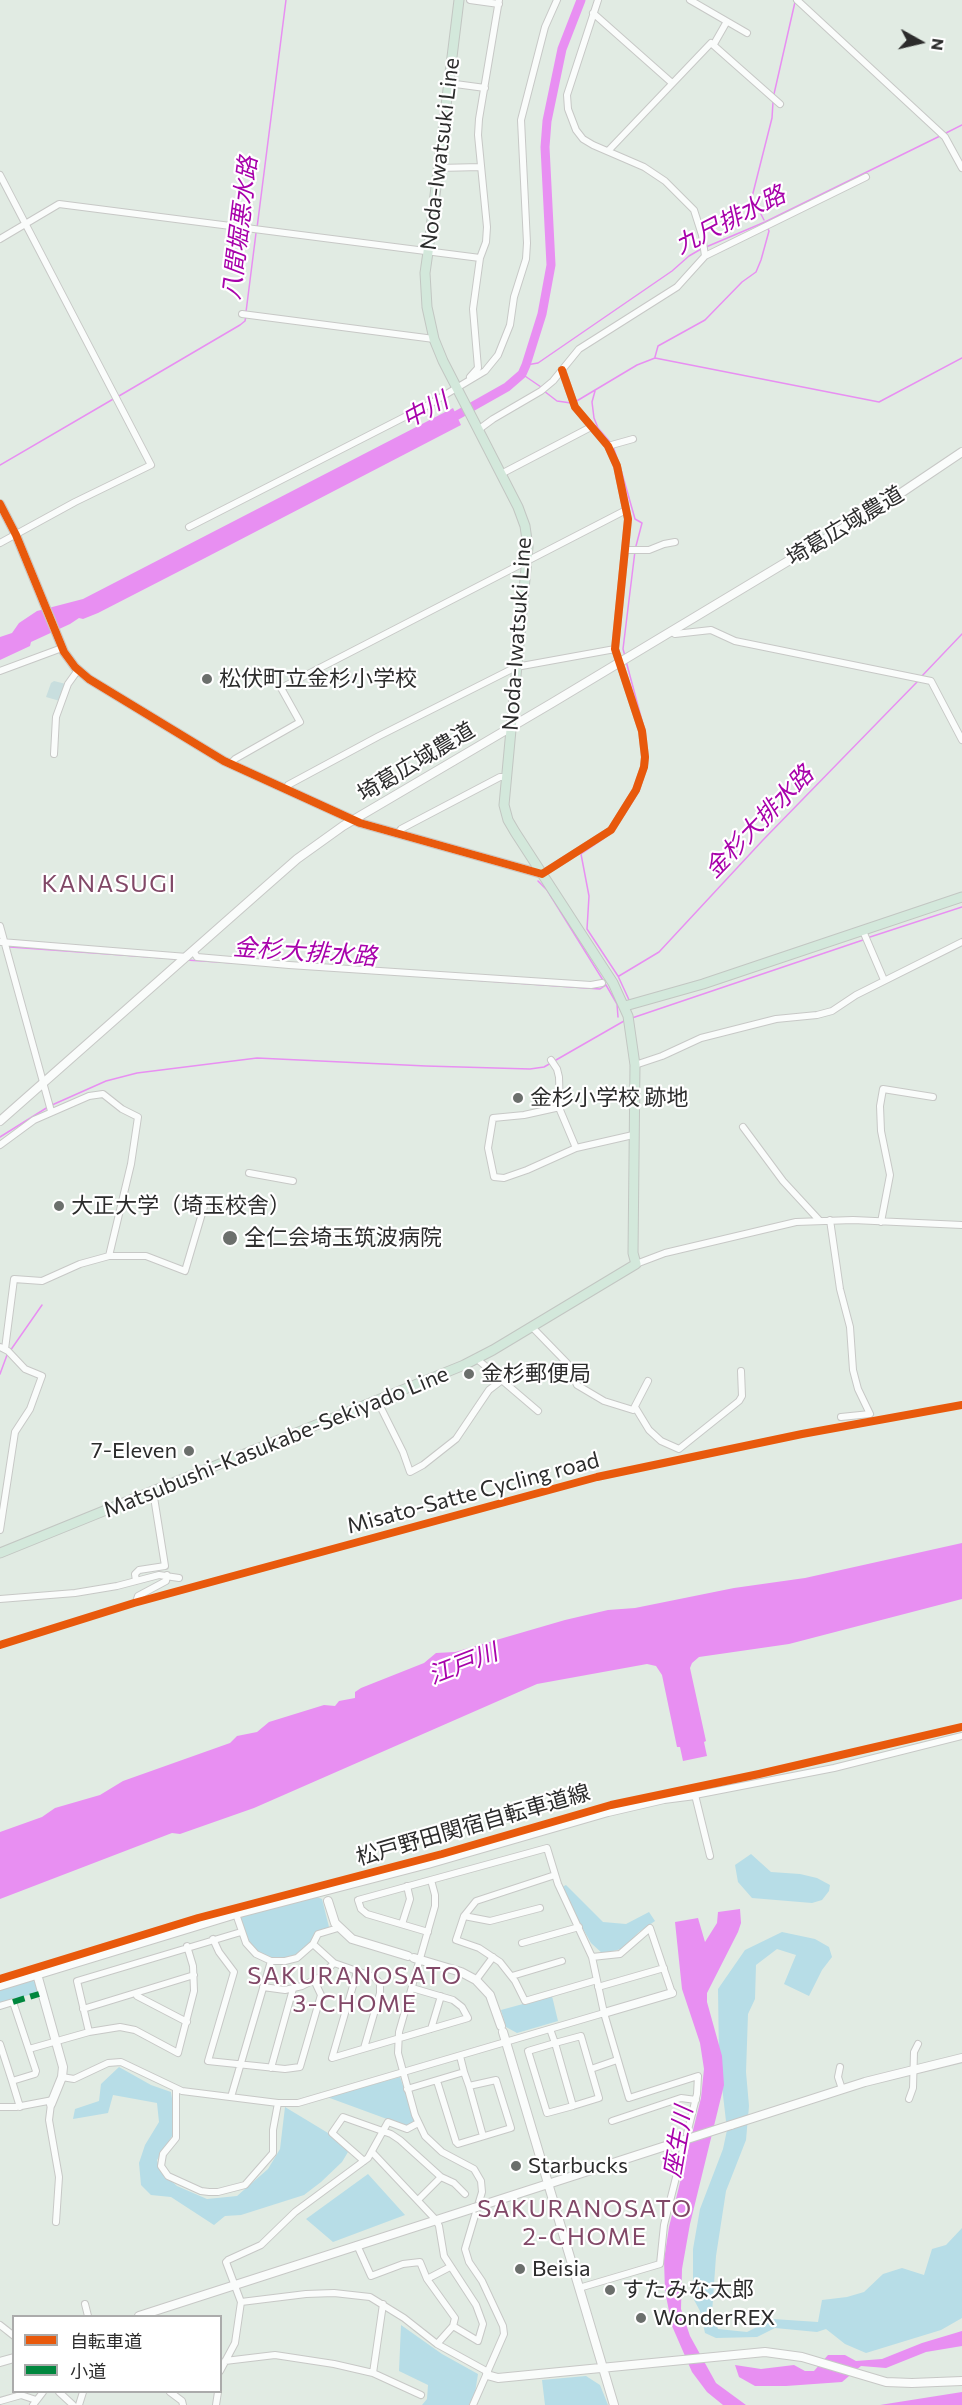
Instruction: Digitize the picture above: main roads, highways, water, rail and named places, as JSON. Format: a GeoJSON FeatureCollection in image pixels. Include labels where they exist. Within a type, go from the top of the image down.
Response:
{"type":"FeatureCollection","features":[{"type":"Feature","properties":{"kind":"main road","name":"Noda-Iwatsuki Line"},"geometry":{"type":"LineString","coordinates":[[459,0],[428,252],[426,291],[434,339],[525,526],[528,547],[504,805],[508,820],[613,983],[627,1015]]}},
{"type":"Feature","properties":{"kind":"main road"},"geometry":{"type":"LineString","coordinates":[[627,1015],[703,984],[962,897]]}},
{"type":"Feature","properties":{"kind":"main road","name":"Matsubushi-Kasukabe-Sekiyado Line"},"geometry":{"type":"LineString","coordinates":[[0,1553],[477,1359],[636,1264],[633,1253],[635,1065],[627,1015]]}},
{"type":"Feature","properties":{"kind":"water"},"geometry":{"type":"Polygon","coordinates":[[[453,408],[461,425],[98,613],[83,619],[79,618],[0,660],[0,637],[12,633],[19,623],[37,611],[83,599],[453,408]]]}},
{"type":"Feature","properties":{"kind":"water","name":"江戸川"},"geometry":{"type":"Polygon","coordinates":[[[962,1543],[962,1599],[789,1644],[699,1657],[690,1668],[706,1741],[704,1742],[707,1756],[683,1761],[680,1747],[677,1747],[662,1675],[656,1666],[647,1664],[537,1684],[254,1808],[180,1834],[172,1833],[0,1899],[0,1832],[42,1817],[55,1808],[100,1795],[123,1781],[230,1743],[237,1736],[257,1732],[269,1722],[324,1705],[335,1706],[339,1701],[355,1698],[355,1692],[361,1688],[424,1663],[436,1653],[455,1652],[608,1610],[635,1608],[734,1588],[805,1578],[962,1543]]]}},
{"type":"Feature","properties":{"kind":"water"},"geometry":{"type":"Polygon","coordinates":[[[740,1909],[741,1923],[738,1932],[707,1993],[707,2002],[722,2056],[724,2085],[690,2224],[682,2269],[681,2309],[690,2336],[716,2383],[746,2405],[723,2405],[707,2392],[692,2372],[672,2326],[665,2291],[664,2260],[669,2227],[701,2098],[704,2069],[700,2043],[682,1989],[675,1922],[698,1918],[705,1942],[717,1923],[718,1912],[740,1909]]]}},
{"type":"Feature","properties":{"kind":"water"},"geometry":{"type":"Polygon","coordinates":[[[962,2331],[962,2346],[926,2352],[886,2368],[861,2366],[842,2382],[755,2386],[739,2377],[735,2365],[761,2369],[794,2365],[805,2371],[814,2371],[828,2355],[845,2355],[856,2361],[882,2359],[922,2343],[962,2331]]]}},
{"type":"Feature","properties":{"kind":"water"},"geometry":{"type":"Polygon","coordinates":[[[962,2392],[962,2405],[880,2405],[886,2404],[962,2392]]]}},
{"type":"Feature","properties":{"kind":"waterway","name":"八間堀悪水路"},"geometry":{"type":"LineString","coordinates":[[257,228],[286,0]]}},
{"type":"Feature","properties":{"kind":"waterway","name":"中川"},"geometry":{"type":"LineString","coordinates":[[445,422],[507,387],[522,374],[526,365],[542,314],[551,265],[545,147],[547,121],[562,49],[581,0]]}},
{"type":"Feature","properties":{"kind":"waterway"},"geometry":{"type":"LineString","coordinates":[[774,94],[795,2]]}},
{"type":"Feature","properties":{"kind":"waterway"},"geometry":{"type":"LineString","coordinates":[[764,220],[752,197],[772,118],[773,102]]}},
{"type":"Feature","properties":{"kind":"waterway","name":"九尺排水路"},"geometry":{"type":"LineString","coordinates":[[944,134],[962,125]]}},
{"type":"Feature","properties":{"kind":"waterway","name":"九尺排水路"},"geometry":{"type":"LineString","coordinates":[[706,247],[765,222],[940,136]]}},
{"type":"Feature","properties":{"kind":"waterway"},"geometry":{"type":"LineString","coordinates":[[655,357],[658,346],[705,320],[742,282],[756,272],[769,231],[767,227]]}},
{"type":"Feature","properties":{"kind":"waterway","name":"八間堀悪水路"},"geometry":{"type":"LineString","coordinates":[[246,312],[256,233]]}},
{"type":"Feature","properties":{"kind":"waterway","name":"九尺排水路"},"geometry":{"type":"LineString","coordinates":[[526,365],[538,363],[701,249]]}},
{"type":"Feature","properties":{"kind":"waterway","name":"八間堀悪水路"},"geometry":{"type":"LineString","coordinates":[[119,396],[240,325],[245,321],[246,316]]}},
{"type":"Feature","properties":{"kind":"waterway"},"geometry":{"type":"LineString","coordinates":[[575,402],[637,365],[655,358],[879,402],[962,358]]}},
{"type":"Feature","properties":{"kind":"waterway"},"geometry":{"type":"LineString","coordinates":[[522,374],[541,387]]}},
{"type":"Feature","properties":{"kind":"waterway"},"geometry":{"type":"LineString","coordinates":[[544,391],[557,401],[571,403]]}},
{"type":"Feature","properties":{"kind":"waterway"},"geometry":{"type":"LineString","coordinates":[[595,391],[592,402],[594,418],[598,428],[610,442]]}},
{"type":"Feature","properties":{"kind":"waterway","name":"八間堀悪水路"},"geometry":{"type":"LineString","coordinates":[[0,465],[115,398]]}},
{"type":"Feature","properties":{"kind":"waterway"},"geometry":{"type":"LineString","coordinates":[[613,446],[618,461]]}},
{"type":"Feature","properties":{"kind":"waterway"},"geometry":{"type":"LineString","coordinates":[[620,466],[635,519],[642,523],[636,546]]}},
{"type":"Feature","properties":{"kind":"waterway"},"geometry":{"type":"LineString","coordinates":[[625,656],[623,649],[635,551]]}},
{"type":"Feature","properties":{"kind":"waterway","name":"金杉大排水路"},"geometry":{"type":"LineString","coordinates":[[921,677],[962,634]]}},
{"type":"Feature","properties":{"kind":"waterway"},"geometry":{"type":"LineString","coordinates":[[626,661],[644,728]]}},
{"type":"Feature","properties":{"kind":"waterway","name":"金杉大排水路"},"geometry":{"type":"LineString","coordinates":[[619,976],[659,952],[763,840],[917,682]]}},
{"type":"Feature","properties":{"kind":"waterway"},"geometry":{"type":"LineString","coordinates":[[624,815],[639,791],[646,769]]}},
{"type":"Feature","properties":{"kind":"waterway"},"geometry":{"type":"LineString","coordinates":[[603,839],[581,854],[589,896],[587,929],[618,976],[630,1002]]}},
{"type":"Feature","properties":{"kind":"waterway"},"geometry":{"type":"LineString","coordinates":[[538,881],[547,890],[606,985],[617,1004],[618,1017]]}},
{"type":"Feature","properties":{"kind":"waterway"},"geometry":{"type":"LineString","coordinates":[[867,938],[962,907]]}},
{"type":"Feature","properties":{"kind":"waterway"},"geometry":{"type":"LineString","coordinates":[[632,1018],[863,940]]}},
{"type":"Feature","properties":{"kind":"waterway","name":"金杉大排水路"},"geometry":{"type":"LineString","coordinates":[[10,947],[178,959]]}},
{"type":"Feature","properties":{"kind":"waterway","name":"金杉大排水路"},"geometry":{"type":"LineString","coordinates":[[186,960],[235,963]]}},
{"type":"Feature","properties":{"kind":"waterway","name":"金杉大排水路"},"geometry":{"type":"LineString","coordinates":[[474,980],[600,989],[606,985]]}},
{"type":"Feature","properties":{"kind":"waterway"},"geometry":{"type":"LineString","coordinates":[[556,1060],[624,1021]]}},
{"type":"Feature","properties":{"kind":"waterway"},"geometry":{"type":"LineString","coordinates":[[52,1105],[106,1081],[137,1073],[257,1058],[530,1069],[544,1067],[551,1063]]}},
{"type":"Feature","properties":{"kind":"waterway"},"geometry":{"type":"LineString","coordinates":[[0,1137],[48,1107]]}},
{"type":"Feature","properties":{"kind":"waterway"},"geometry":{"type":"LineString","coordinates":[[10,1351],[42,1305]]}},
{"type":"Feature","properties":{"kind":"waterway"},"geometry":{"type":"LineString","coordinates":[[0,1374],[7,1355]]}},
{"type":"Feature","properties":{"kind":"place","name":"松伏町立金杉小学校"},"geometry":{"type":"Point","coordinates":[207,679]}},
{"type":"Feature","properties":{"kind":"place","name":"金杉小学校 跡地"},"geometry":{"type":"Point","coordinates":[518,1098]}},
{"type":"Feature","properties":{"kind":"place","name":"大正大学（埼玉校舎）"},"geometry":{"type":"Point","coordinates":[59,1206]}},
{"type":"Feature","properties":{"kind":"place","name":"全仁会埼玉筑波病院"},"geometry":{"type":"Point","coordinates":[230,1238]}},
{"type":"Feature","properties":{"kind":"place","name":"金杉郵便局"},"geometry":{"type":"Point","coordinates":[469,1374]}},
{"type":"Feature","properties":{"kind":"place","name":"7-Eleven"},"geometry":{"type":"Point","coordinates":[189,1451]}},
{"type":"Feature","properties":{"kind":"place","name":"Starbucks"},"geometry":{"type":"Point","coordinates":[516,2166]}},
{"type":"Feature","properties":{"kind":"place","name":"Beisia"},"geometry":{"type":"Point","coordinates":[520,2269]}},
{"type":"Feature","properties":{"kind":"place","name":"すたみな太郎"},"geometry":{"type":"Point","coordinates":[610,2290]}},
{"type":"Feature","properties":{"kind":"place","name":"WonderREX"},"geometry":{"type":"Point","coordinates":[641,2318]}},
{"type":"Feature","properties":{"kind":"district","name":"KANASUGI"},"geometry":{"type":"Point","coordinates":[109,884]}},
{"type":"Feature","properties":{"kind":"district","name":"SAKURANOSATO 3-CHOME"},"geometry":{"type":"Point","coordinates":[355,1990]}},
{"type":"Feature","properties":{"kind":"district","name":"SAKURANOSATO 2-CHOME"},"geometry":{"type":"Point","coordinates":[585,2223]}},
{"type":"Feature","properties":{"kind":"water label","name":"座生川"},"geometry":{"type":"Point","coordinates":[678,2142]}}]}
